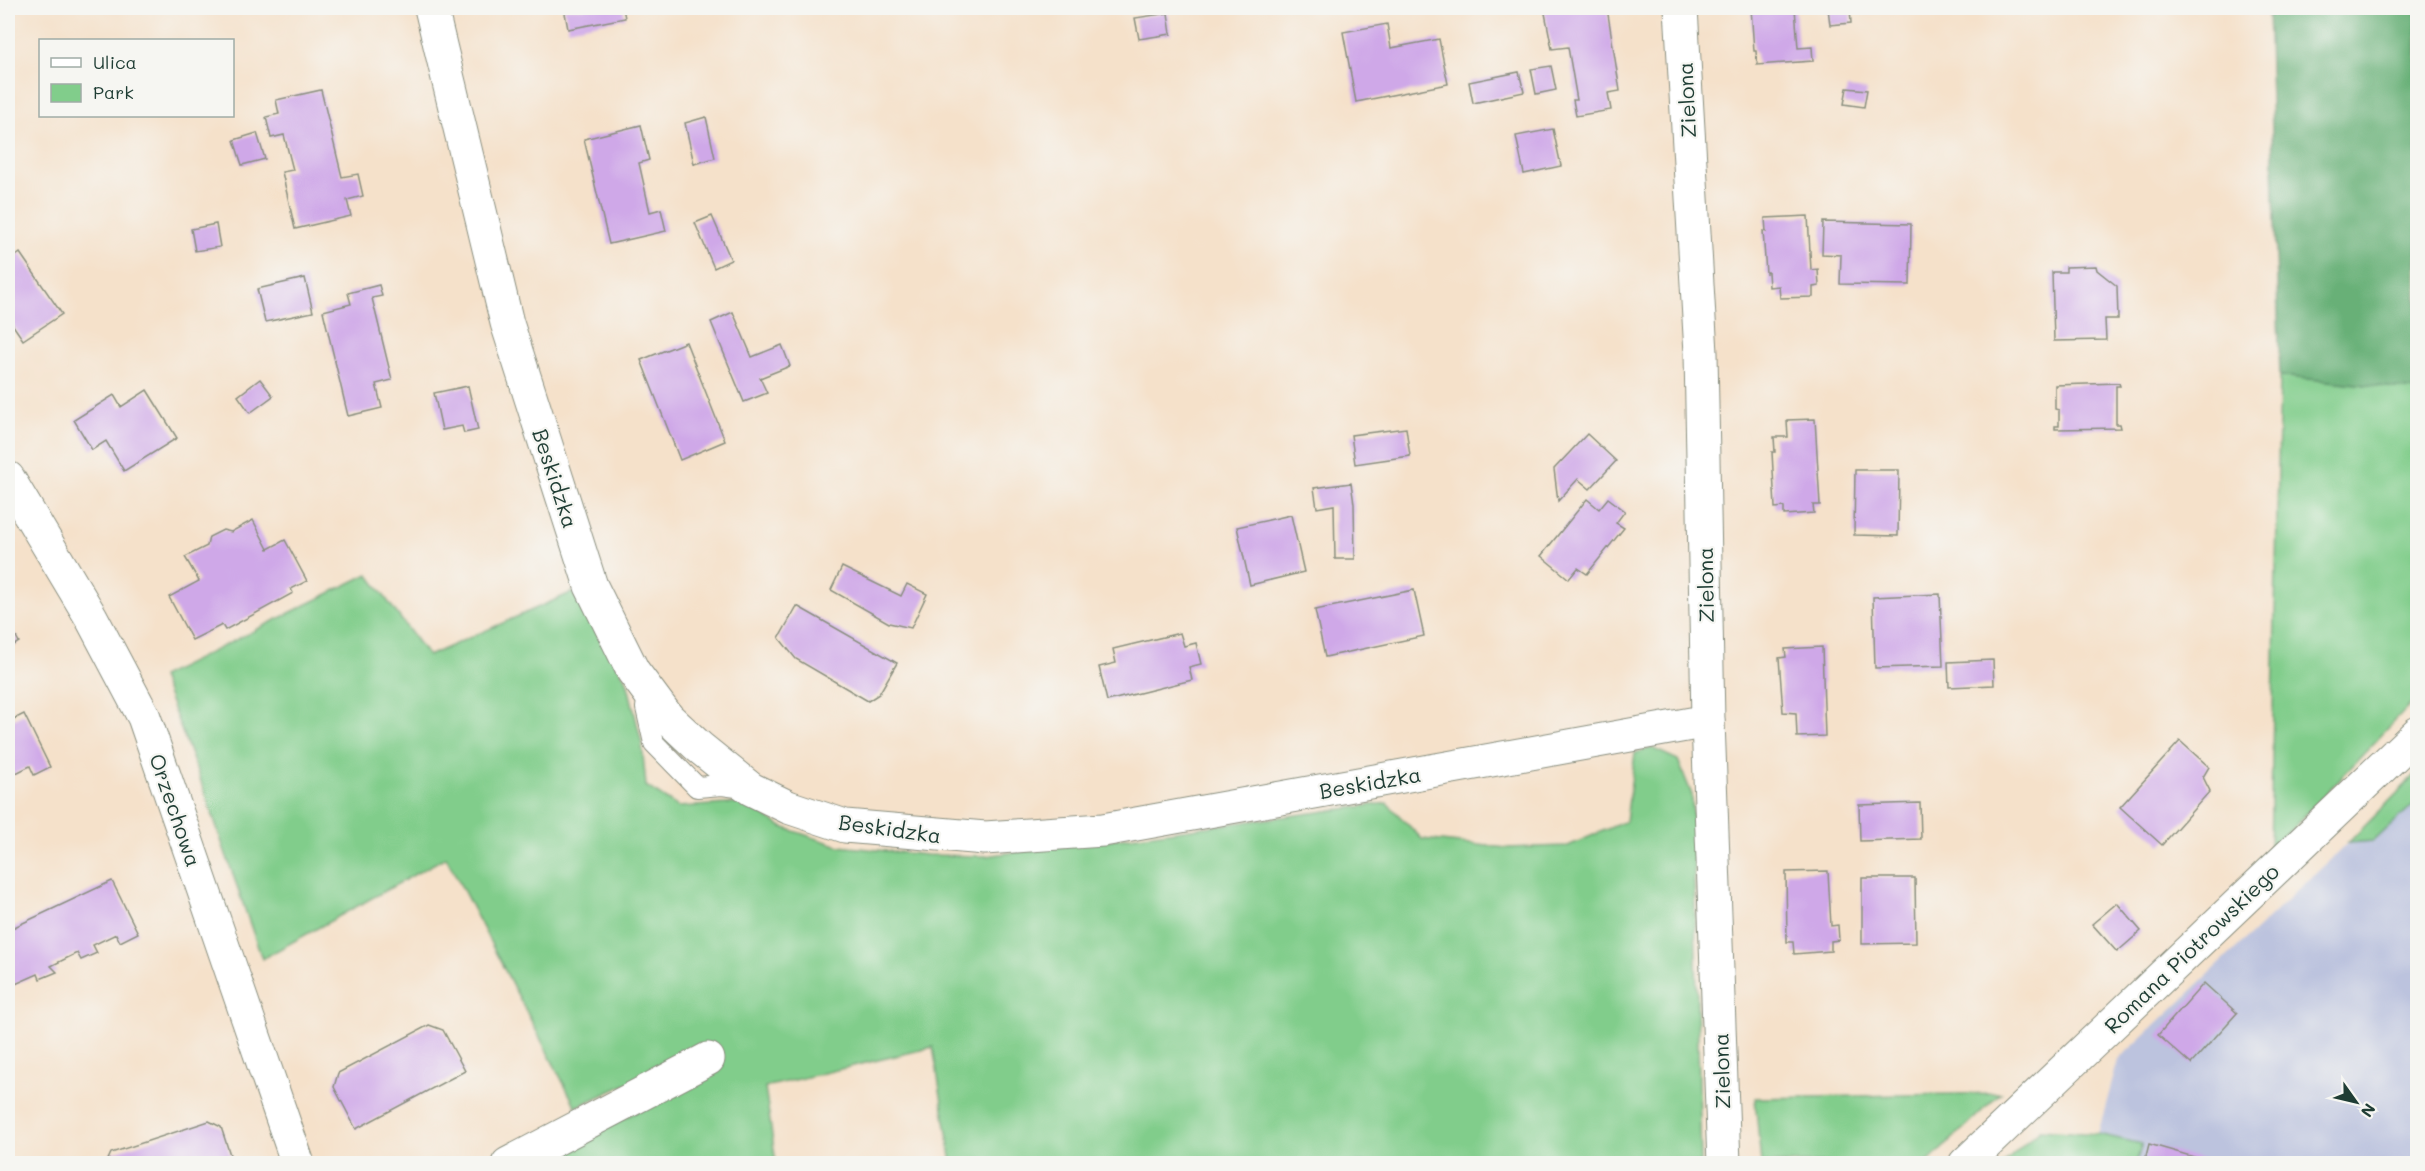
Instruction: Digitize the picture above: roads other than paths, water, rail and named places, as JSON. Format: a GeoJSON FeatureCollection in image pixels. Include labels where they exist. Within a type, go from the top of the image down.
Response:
{"type":"FeatureCollection","features":[{"type":"Feature","properties":{"kind":"street","name":"Beskidzka"},"geometry":{"type":"LineString","coordinates":[[431,8],[507,323],[591,586],[633,671],[668,718],[699,747],[751,789],[788,807],[845,826],[985,838],[1103,830],[1708,721]]}},
{"type":"Feature","properties":{"kind":"street","name":"Zielona"},"geometry":{"type":"LineString","coordinates":[[1681,8],[1701,354],[1708,721],[1724,1164]]}},
{"type":"Feature","properties":{"kind":"street","name":"Orzechowa"},"geometry":{"type":"LineString","coordinates":[[8,478],[79,595],[144,717],[298,1164]]}},
{"type":"Feature","properties":{"kind":"street","name":"Romana Piotrowskiego"},"geometry":{"type":"LineString","coordinates":[[1965,1164],[2418,733]]}},
{"type":"Feature","properties":{"kind":"street"},"geometry":{"type":"LineString","coordinates":[[508,1164],[708,1059]]}}]}
